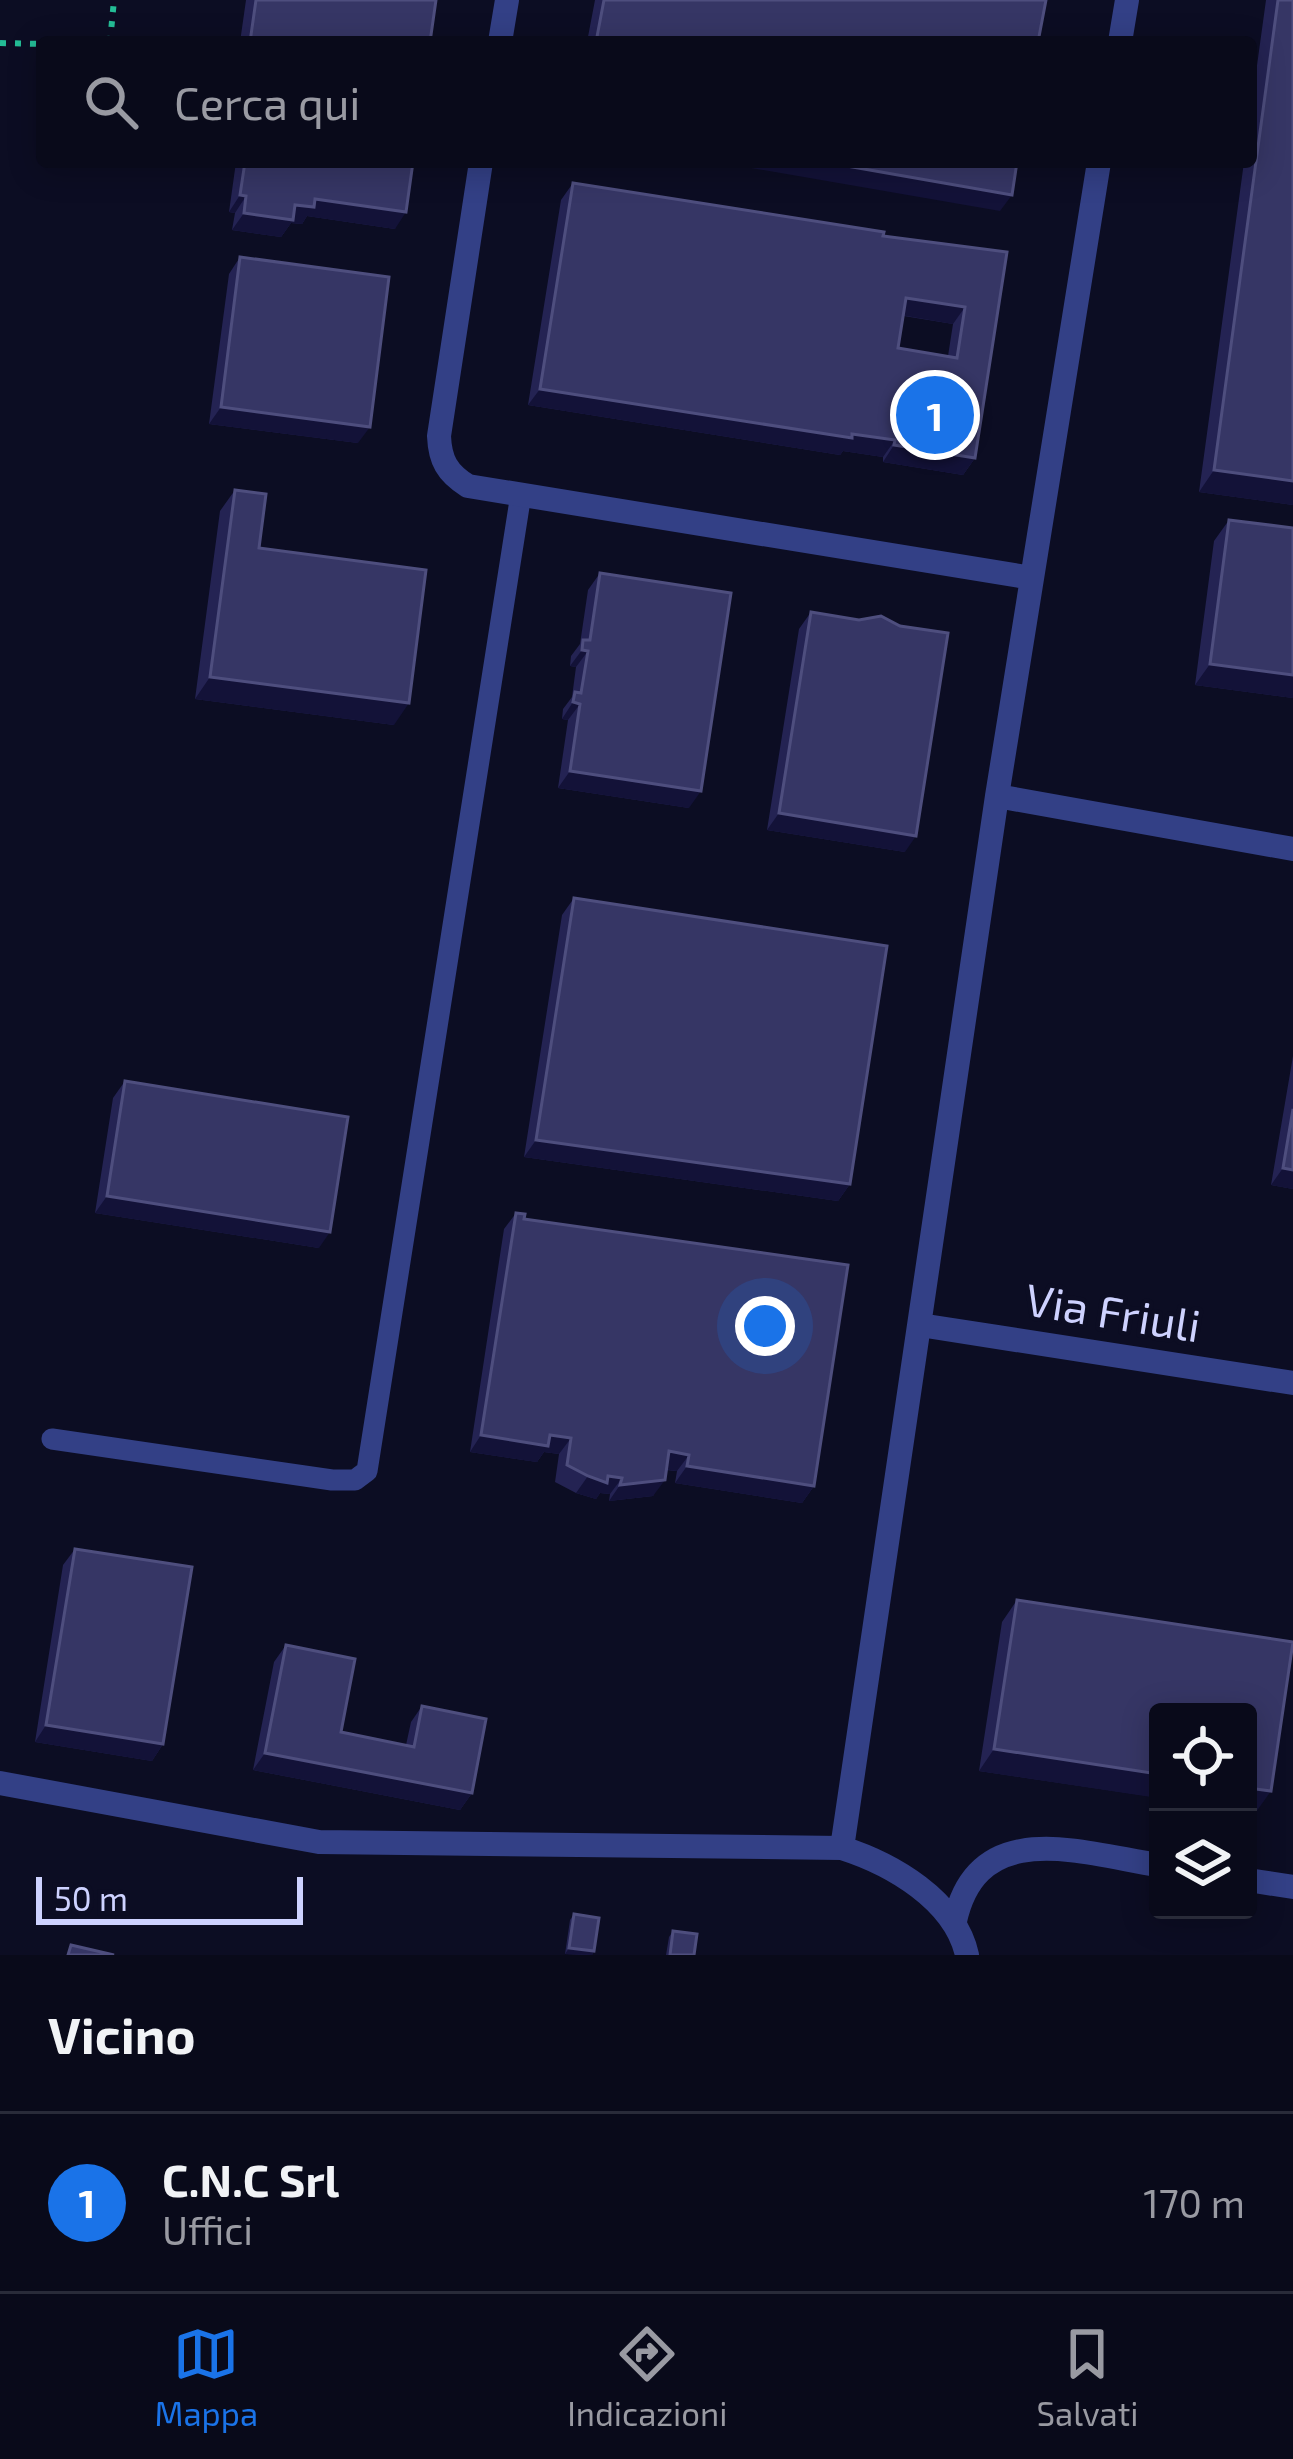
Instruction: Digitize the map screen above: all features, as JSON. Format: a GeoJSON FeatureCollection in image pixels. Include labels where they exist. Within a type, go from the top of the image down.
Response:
{"type":"FeatureCollection","features":[{"type":"Feature","properties":{"kind":"street"},"geometry":{"type":"LineString","coordinates":[[501,36],[507,0]]}},
{"type":"Feature","properties":{"kind":"street"},"geometry":{"type":"LineString","coordinates":[[1121,36],[1127,0]]}},
{"type":"Feature","properties":{"kind":"street"},"geometry":{"type":"LineString","coordinates":[[481,168],[439,451],[444,466],[468,486],[1032,578]]}},
{"type":"Feature","properties":{"kind":"street"},"geometry":{"type":"LineString","coordinates":[[842,1848],[997,796],[1098,168]]}},
{"type":"Feature","properties":{"kind":"street"},"geometry":{"type":"LineString","coordinates":[[997,796],[1293,849]]}},
{"type":"Feature","properties":{"kind":"street","name":"Via Friuli"},"geometry":{"type":"LineString","coordinates":[[920,1325],[1293,1383]]}},
{"type":"Feature","properties":{"kind":"street"},"geometry":{"type":"LineString","coordinates":[[0,1783],[320,1842],[842,1848],[901,1874],[965,1943]]}},
{"type":"Feature","properties":{"kind":"street"},"geometry":{"type":"LineString","coordinates":[[965,1943],[961,1893],[976,1875],[1024,1847],[1149,1864]]}},
{"type":"Feature","properties":{"kind":"street"},"geometry":{"type":"LineString","coordinates":[[1257,1881],[1293,1887]]}},
{"type":"Feature","properties":{"kind":"lane"},"geometry":{"type":"LineString","coordinates":[[52,1439],[332,1480],[355,1480],[367,1471],[520,494]]}},
{"type":"Feature","properties":{"kind":"path"},"geometry":{"type":"LineString","coordinates":[[111,36],[114,0]]}},
{"type":"Feature","properties":{"kind":"path"},"geometry":{"type":"LineString","coordinates":[[0,43],[36,44]]}},
{"type":"Feature","properties":{"kind":"building"},"geometry":{"type":"Polygon","coordinates":[[[256,0],[436,0],[431,36],[251,36],[256,0]]]}},
{"type":"Feature","properties":{"kind":"building"},"geometry":{"type":"Polygon","coordinates":[[[604,0],[1046,0],[1039,36],[597,36],[604,0]]]}},
{"type":"Feature","properties":{"kind":"building"},"geometry":{"type":"Polygon","coordinates":[[[1278,0],[1293,0],[1293,481],[1214,470],[1278,0]]]}},
{"type":"Feature","properties":{"kind":"building"},"geometry":{"type":"Polygon","coordinates":[[[244,168],[412,168],[406,212],[315,199],[314,207],[295,205],[293,220],[244,213],[246,196],[240,195],[244,168]]]}},
{"type":"Feature","properties":{"kind":"building"},"geometry":{"type":"Polygon","coordinates":[[[858,168],[1016,168],[1012,195],[858,168]]]}},
{"type":"Feature","properties":{"kind":"building"},"geometry":{"type":"Polygon","coordinates":[[[573,183],[884,232],[883,236],[1007,252],[975,458],[894,445],[895,440],[852,434],[852,438],[540,389],[573,183]],[[906,298],[898,348],[957,358],[965,307],[906,298]]]}},
{"type":"Feature","properties":{"kind":"building"},"geometry":{"type":"Polygon","coordinates":[[[240,257],[389,277],[370,427],[221,407],[240,257]]]}},
{"type":"Feature","properties":{"kind":"building"},"geometry":{"type":"Polygon","coordinates":[[[235,490],[266,494],[259,548],[426,570],[409,703],[210,677],[235,490]]]}},
{"type":"Feature","properties":{"kind":"building"},"geometry":{"type":"Polygon","coordinates":[[[1229,520],[1293,528],[1293,675],[1210,664],[1229,520]]]}},
{"type":"Feature","properties":{"kind":"building"},"geometry":{"type":"Polygon","coordinates":[[[600,573],[731,593],[701,791],[570,771],[580,704],[573,702],[575,692],[581,693],[588,651],[582,650],[583,640],[590,640],[600,573]]]}},
{"type":"Feature","properties":{"kind":"building"},"geometry":{"type":"Polygon","coordinates":[[[811,612],[859,620],[881,616],[900,626],[948,633],[916,836],[779,813],[811,612]]]}},
{"type":"Feature","properties":{"kind":"building"},"geometry":{"type":"Polygon","coordinates":[[[574,898],[887,946],[850,1184],[536,1140],[574,898]]]}},
{"type":"Feature","properties":{"kind":"building"},"geometry":{"type":"Polygon","coordinates":[[[125,1081],[348,1117],[330,1232],[107,1196],[125,1081]]]}},
{"type":"Feature","properties":{"kind":"building"},"geometry":{"type":"Polygon","coordinates":[[[1293,1109],[1293,1170],[1283,1168],[1293,1109]]]}},
{"type":"Feature","properties":{"kind":"building"},"geometry":{"type":"Polygon","coordinates":[[[516,1213],[525,1214],[524,1219],[848,1265],[814,1486],[687,1466],[689,1455],[669,1451],[665,1480],[620,1485],[622,1478],[608,1476],[607,1483],[567,1465],[571,1438],[550,1435],[548,1446],[481,1435],[516,1213]]]}},
{"type":"Feature","properties":{"kind":"building"},"geometry":{"type":"Polygon","coordinates":[[[75,1549],[192,1567],[163,1744],[46,1725],[75,1549]]]}},
{"type":"Feature","properties":{"kind":"building"},"geometry":{"type":"Polygon","coordinates":[[[1017,1600],[1293,1642],[1271,1791],[1257,1789],[1257,1703],[1149,1703],[1149,1773],[994,1749],[1017,1600]]]}},
{"type":"Feature","properties":{"kind":"building"},"geometry":{"type":"Polygon","coordinates":[[[286,1645],[355,1659],[341,1732],[414,1747],[422,1706],[486,1719],[472,1793],[265,1753],[286,1645]]]}},
{"type":"Feature","properties":{"kind":"building"},"geometry":{"type":"Polygon","coordinates":[[[574,1914],[599,1918],[594,1951],[569,1948],[574,1914]]]}},
{"type":"Feature","properties":{"kind":"building"},"geometry":{"type":"Polygon","coordinates":[[[673,1931],[697,1934],[694,1955],[670,1955],[673,1931]]]}},
{"type":"Feature","properties":{"kind":"building"},"geometry":{"type":"Polygon","coordinates":[[[71,1945],[114,1955],[68,1955],[71,1945]]]}},
{"type":"Feature","properties":{"kind":"place","name":"C.N.C Srl"},"geometry":{"type":"Point","coordinates":[935,415]}}]}
